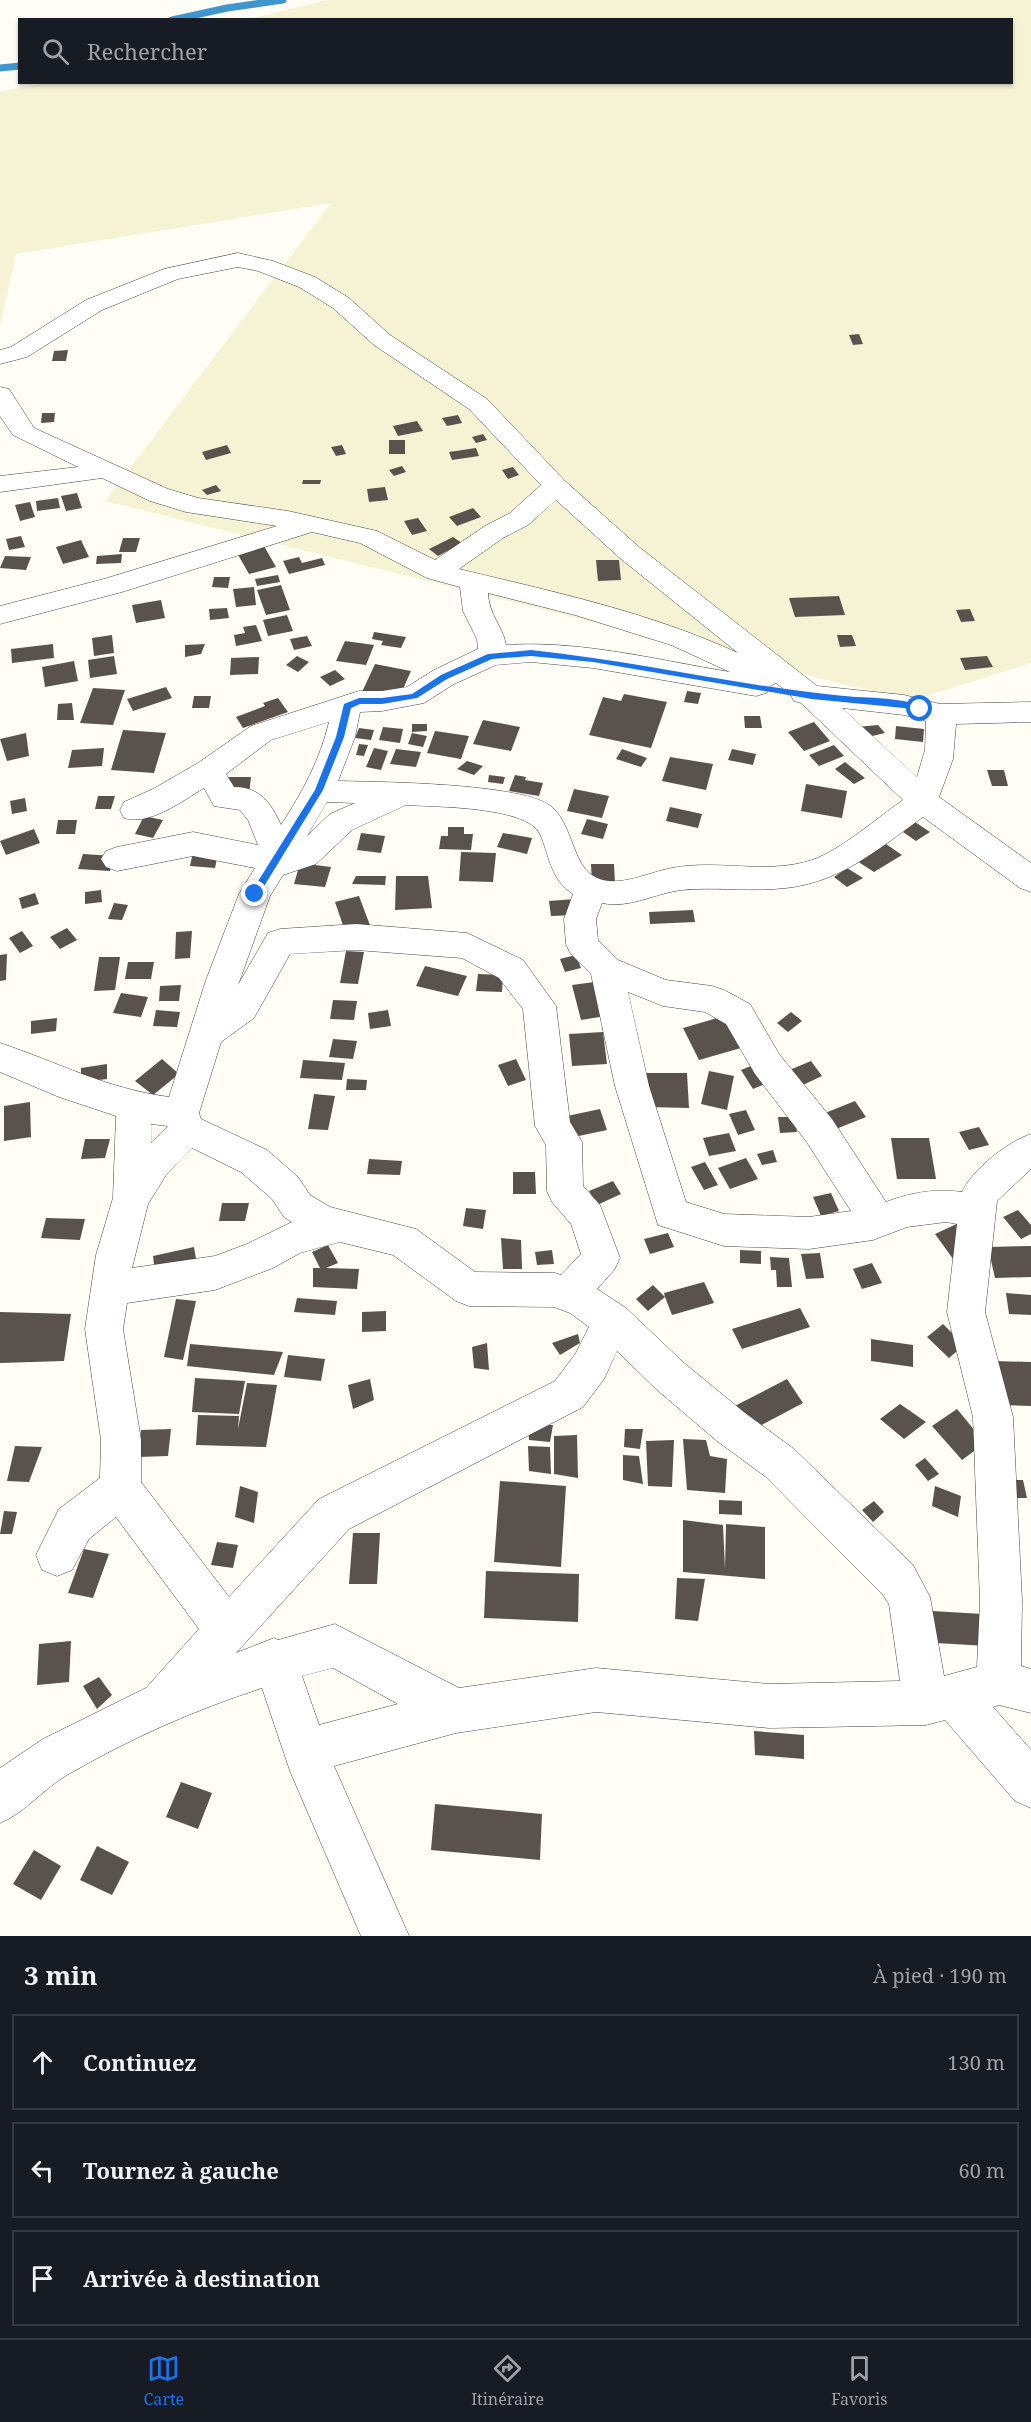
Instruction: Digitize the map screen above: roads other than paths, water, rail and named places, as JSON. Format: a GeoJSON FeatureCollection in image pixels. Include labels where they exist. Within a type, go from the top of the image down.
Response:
{"type":"FeatureCollection","features":[{"type":"Feature","properties":{"kind":"street"},"geometry":{"type":"LineString","coordinates":[[0,357],[19,352],[94,305],[150,281],[227,262],[250,262],[288,274],[322,290],[358,317],[382,340],[478,404],[556,486],[630,553],[812,696],[922,800],[1030,878]]}},
{"type":"Feature","properties":{"kind":"street"},"geometry":{"type":"LineString","coordinates":[[0,394],[11,409],[18,428],[159,495],[195,506],[288,519],[368,537],[436,572],[581,607],[681,638],[812,696]]}},
{"type":"Feature","properties":{"kind":"street"},"geometry":{"type":"LineString","coordinates":[[0,484],[104,470]]}},
{"type":"Feature","properties":{"kind":"street"},"geometry":{"type":"LineString","coordinates":[[436,572],[494,532],[519,519],[556,486]]}},
{"type":"Feature","properties":{"kind":"street"},"geometry":{"type":"LineString","coordinates":[[0,615],[112,586],[267,536],[315,526]]}},
{"type":"Feature","properties":{"kind":"street"},"geometry":{"type":"LineString","coordinates":[[474,581],[474,604],[479,618],[490,632],[493,648],[491,656]]}},
{"type":"Feature","properties":{"kind":"street"},"geometry":{"type":"LineString","coordinates":[[135,810],[164,797],[209,771],[261,733],[359,701],[382,701],[414,696],[444,677],[491,656],[531,653],[593,659],[812,696],[904,705],[940,714],[1031,712]]}},
{"type":"Feature","properties":{"kind":"street"},"geometry":{"type":"LineString","coordinates":[[131,1199],[184,1121],[206,1034],[255,894],[318,791],[340,737],[347,706]]}},
{"type":"Feature","properties":{"kind":"street"},"geometry":{"type":"LineString","coordinates":[[318,791],[468,799],[529,808],[539,813],[554,833],[563,865],[573,879],[604,892],[625,892],[682,879],[808,873],[848,856],[922,800],[939,763],[943,729],[940,714]]}},
{"type":"Feature","properties":{"kind":"street"},"geometry":{"type":"LineString","coordinates":[[209,771],[225,798],[244,798],[253,804],[266,824],[275,862]]}},
{"type":"Feature","properties":{"kind":"street"},"geometry":{"type":"LineString","coordinates":[[117,859],[193,844],[275,862],[305,856],[341,822],[376,806],[406,796]]}},
{"type":"Feature","properties":{"kind":"street"},"geometry":{"type":"LineString","coordinates":[[591,888],[580,919],[582,944],[606,969],[663,993],[712,999],[738,1014],[767,1064],[819,1130],[878,1222]]}},
{"type":"Feature","properties":{"kind":"street"},"geometry":{"type":"LineString","coordinates":[[206,1034],[242,1008],[280,942],[356,937],[467,946],[511,969],[539,1006],[553,1126],[564,1142],[565,1191],[587,1216],[601,1258],[567,1295]]}},
{"type":"Feature","properties":{"kind":"street"},"geometry":{"type":"LineString","coordinates":[[606,969],[632,1086],[670,1214],[724,1230],[809,1233],[878,1222],[905,1211],[946,1206],[977,1211]]}},
{"type":"Feature","properties":{"kind":"street"},"geometry":{"type":"LineString","coordinates":[[0,1057],[71,1087],[184,1121],[254,1161],[285,1188],[297,1206],[322,1221],[403,1241],[469,1288],[555,1290],[583,1301],[612,1321],[670,1376],[731,1427],[780,1463],[898,1581],[909,1597],[940,1700],[1031,1785]]}},
{"type":"Feature","properties":{"kind":"street"},"geometry":{"type":"LineString","coordinates":[[134,1107],[131,1199],[115,1255],[104,1329],[121,1440],[120,1488],[227,1630]]}},
{"type":"Feature","properties":{"kind":"street"},"geometry":{"type":"LineString","coordinates":[[306,1751],[456,1711],[596,1690],[769,1706],[940,1700],[1015,1687],[1001,1601],[993,1417],[966,1312],[979,1194],[1015,1160],[1031,1149]]}},
{"type":"Feature","properties":{"kind":"street"},"geometry":{"type":"LineString","coordinates":[[111,1288],[215,1273],[260,1256],[291,1239],[339,1226]]}},
{"type":"Feature","properties":{"kind":"street"},"geometry":{"type":"LineString","coordinates":[[159,1705],[334,1514],[569,1394],[590,1366],[612,1321]]}},
{"type":"Feature","properties":{"kind":"street"},"geometry":{"type":"LineString","coordinates":[[57,1555],[74,1524],[120,1488]]}},
{"type":"Feature","properties":{"kind":"street"},"geometry":{"type":"LineString","coordinates":[[0,1800],[32,1769],[130,1716],[274,1660],[335,1646],[456,1711]]}},
{"type":"Feature","properties":{"kind":"street"},"geometry":{"type":"LineString","coordinates":[[274,1660],[306,1751],[385,1936]]}},
{"type":"Feature","properties":{"kind":"waterway"},"geometry":{"type":"LineString","coordinates":[[181,18],[227,8],[283,0]]}},
{"type":"Feature","properties":{"kind":"waterway"},"geometry":{"type":"LineString","coordinates":[[0,68],[18,66]]}}]}
